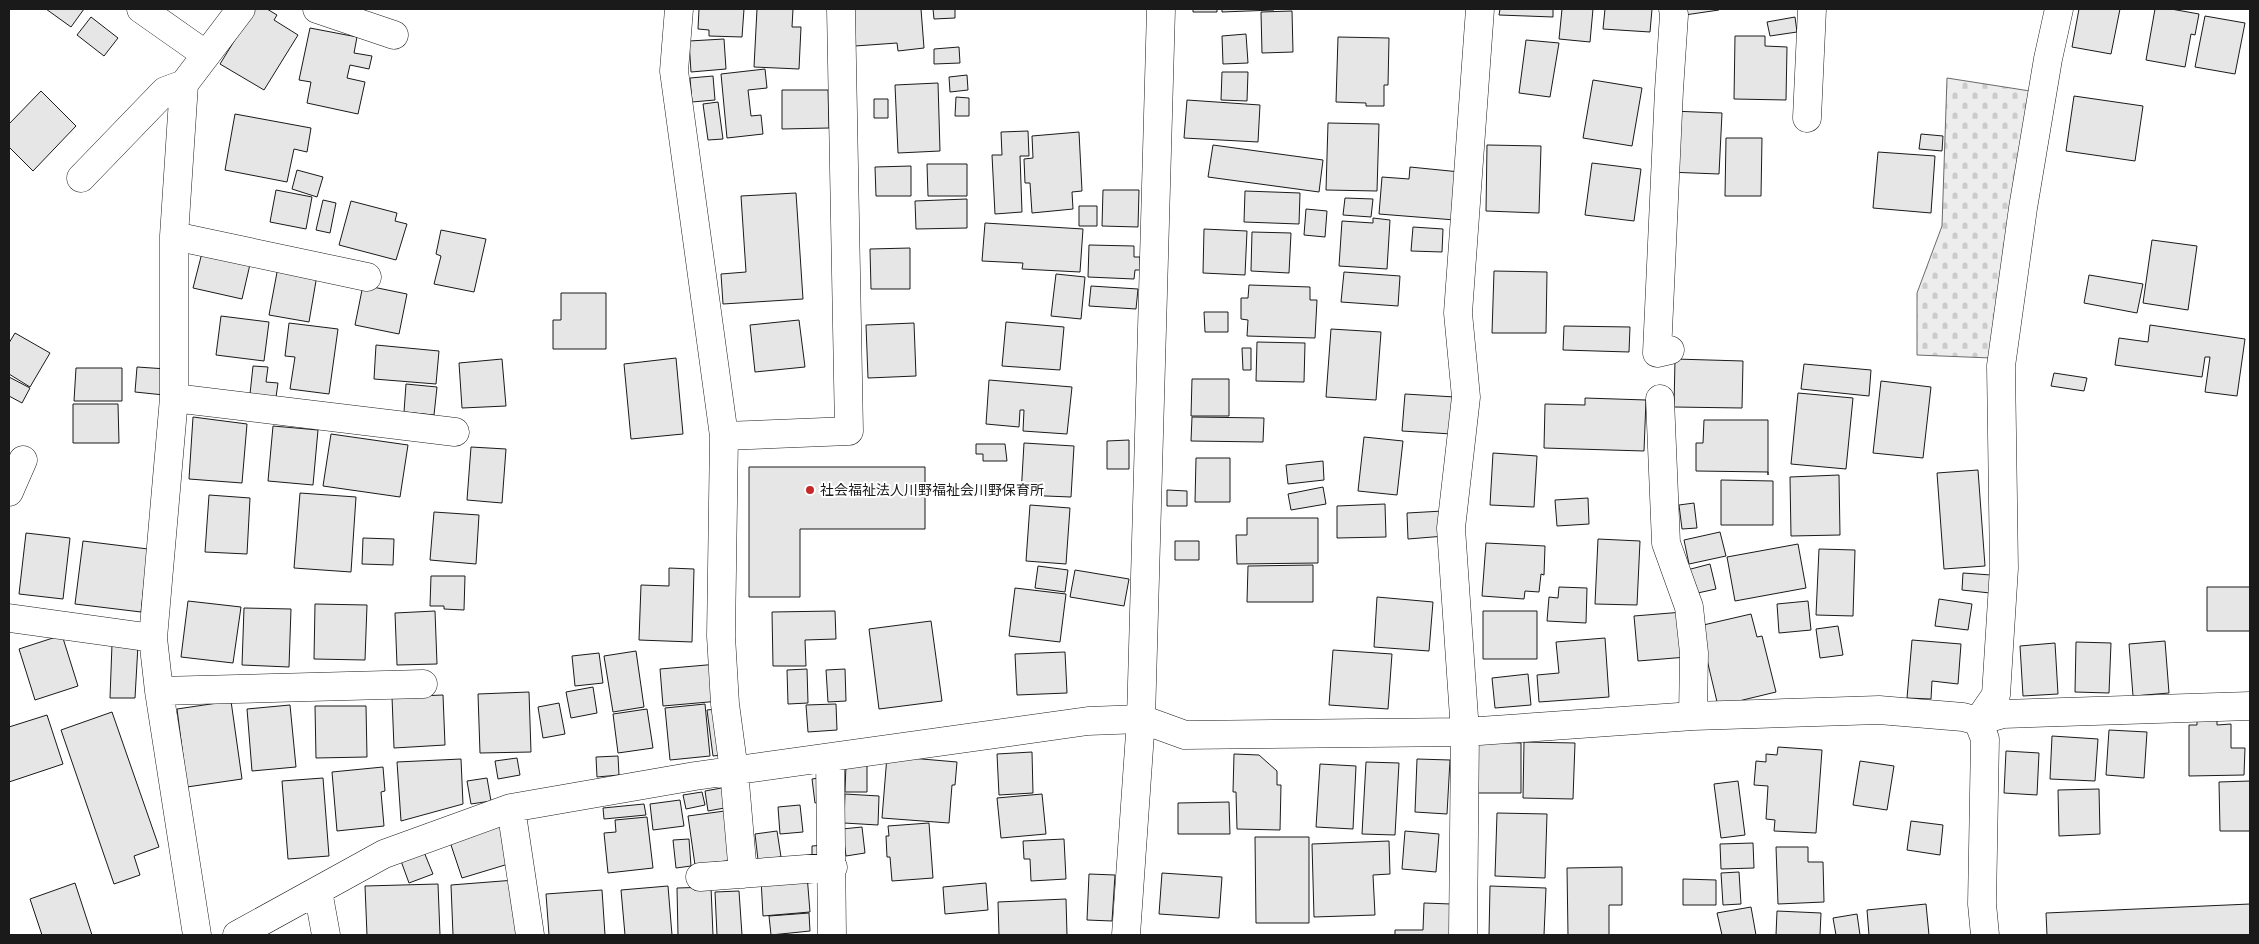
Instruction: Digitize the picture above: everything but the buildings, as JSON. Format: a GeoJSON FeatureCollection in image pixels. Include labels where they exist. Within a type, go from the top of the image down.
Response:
{"type":"FeatureCollection","features":[{"type":"Feature","properties":{"kind":"street"},"geometry":{"type":"LineString","coordinates":[[142,9],[205,54]]}},
{"type":"Feature","properties":{"kind":"street"},"geometry":{"type":"LineString","coordinates":[[197,935],[159,691],[153,638],[174,398],[174,236],[184,84],[241,9]]}},
{"type":"Feature","properties":{"kind":"street"},"geometry":{"type":"LineString","coordinates":[[317,9],[394,35]]}},
{"type":"Feature","properties":{"kind":"street"},"geometry":{"type":"LineString","coordinates":[[679,9],[674,71],[724,436],[721,636],[725,704],[734,771],[743,874]]}},
{"type":"Feature","properties":{"kind":"street"},"geometry":{"type":"LineString","coordinates":[[724,436],[849,431],[841,9]]}},
{"type":"Feature","properties":{"kind":"street"},"geometry":{"type":"LineString","coordinates":[[1126,935],[1141,719],[1162,9]]}},
{"type":"Feature","properties":{"kind":"street"},"geometry":{"type":"LineString","coordinates":[[1463,935],[1464,732],[1451,528],[1466,397],[1458,313],[1480,9]]}},
{"type":"Feature","properties":{"kind":"street"},"geometry":{"type":"LineString","coordinates":[[1670,350],[1657,353],[1673,9]]}},
{"type":"Feature","properties":{"kind":"street"},"geometry":{"type":"LineString","coordinates":[[1807,118],[1812,9]]}},
{"type":"Feature","properties":{"kind":"street"},"geometry":{"type":"LineString","coordinates":[[1978,721],[1996,694],[2004,568],[2001,366],[2023,208],[2048,59],[2059,9]]}},
{"type":"Feature","properties":{"kind":"street"},"geometry":{"type":"LineString","coordinates":[[81,178],[165,91],[184,84]]}},
{"type":"Feature","properties":{"kind":"street"},"geometry":{"type":"LineString","coordinates":[[174,236],[367,277]]}},
{"type":"Feature","properties":{"kind":"street"},"geometry":{"type":"LineString","coordinates":[[174,398],[455,432]]}},
{"type":"Feature","properties":{"kind":"street"},"geometry":{"type":"LineString","coordinates":[[1660,399],[1666,543],[1690,607],[1694,653],[1693,716]]}},
{"type":"Feature","properties":{"kind":"street"},"geometry":{"type":"LineString","coordinates":[[9,492],[24,460]]}},
{"type":"Feature","properties":{"kind":"street"},"geometry":{"type":"LineString","coordinates":[[9,618],[153,638]]}},
{"type":"Feature","properties":{"kind":"street"},"geometry":{"type":"LineString","coordinates":[[159,691],[423,684]]}},
{"type":"Feature","properties":{"kind":"street"},"geometry":{"type":"LineString","coordinates":[[237,935],[384,854],[511,808],[695,776],[1088,721],[1141,719],[1185,734],[1464,732],[1693,716],[1879,710],[1963,716],[1978,721],[2003,714],[2250,706]]}},
{"type":"Feature","properties":{"kind":"street"},"geometry":{"type":"LineString","coordinates":[[1978,721],[1986,739],[1982,904],[1986,935]]}},
{"type":"Feature","properties":{"kind":"street"},"geometry":{"type":"LineString","coordinates":[[830,758],[833,867],[832,935]]}},
{"type":"Feature","properties":{"kind":"street"},"geometry":{"type":"LineString","coordinates":[[511,808],[530,935]]}},
{"type":"Feature","properties":{"kind":"street"},"geometry":{"type":"LineString","coordinates":[[700,877],[833,867]]}},
{"type":"Feature","properties":{"kind":"street"},"geometry":{"type":"LineString","coordinates":[[318,891],[326,935]]}},
{"type":"Feature","properties":{"kind":"green space"},"geometry":{"type":"Polygon","coordinates":[[[1947,78],[2030,91],[1991,358],[1917,355],[1917,293],[1942,226],[1947,78]]]}},
{"type":"Feature","properties":{"kind":"place","name":"社会福祉法人川野福祉会川野保育所"},"geometry":{"type":"Point","coordinates":[810,490]}}]}
